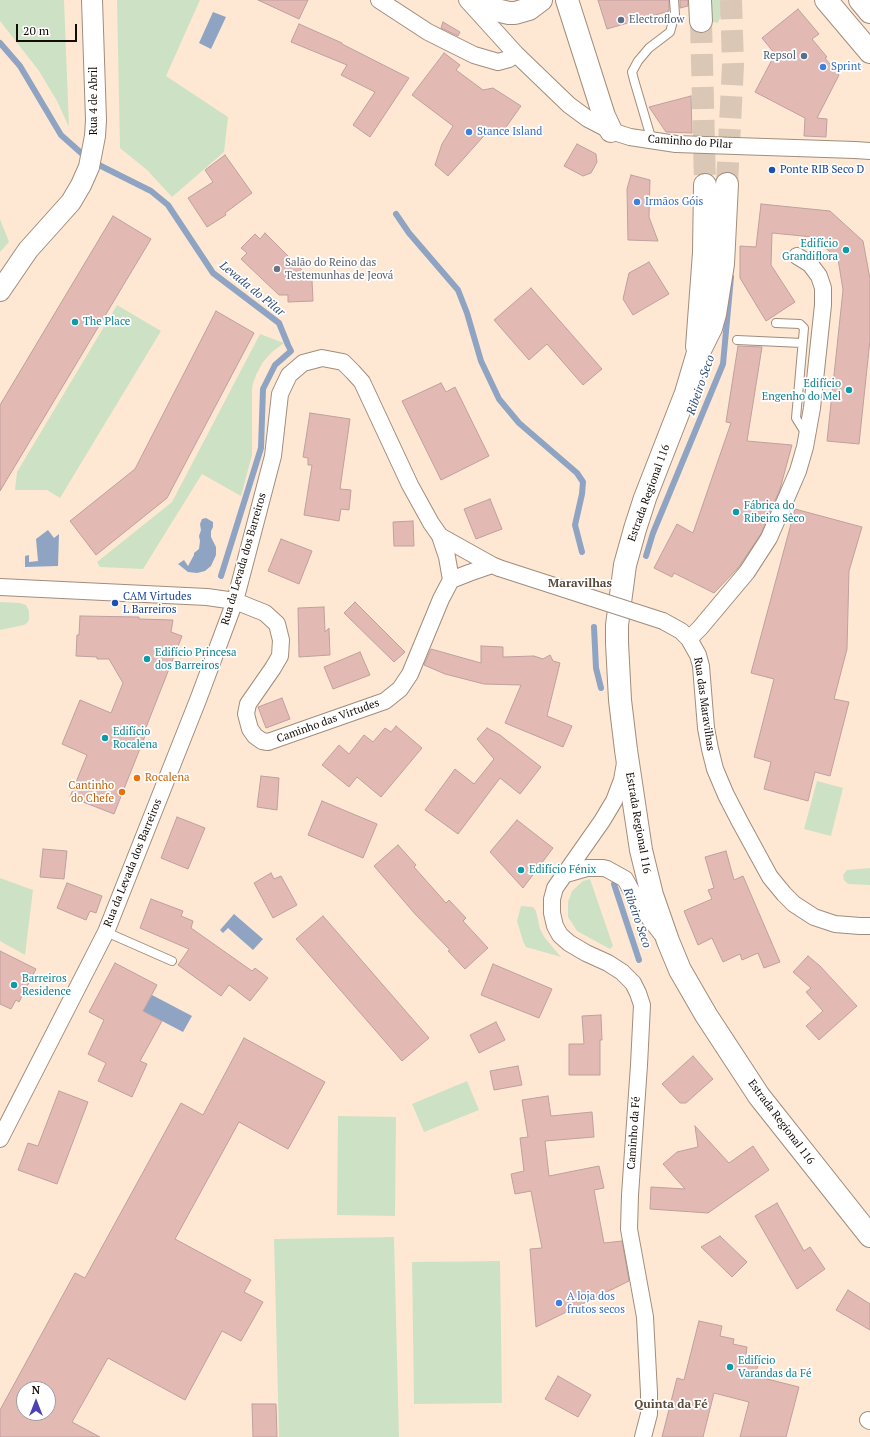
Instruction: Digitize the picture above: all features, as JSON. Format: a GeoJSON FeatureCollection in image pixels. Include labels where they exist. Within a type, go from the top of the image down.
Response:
{"type":"FeatureCollection","features":[{"type":"Feature","properties":{"kind":"main road"},"geometry":{"type":"LineString","coordinates":[[474,0],[498,11],[515,12],[529,9],[541,0]]}},
{"type":"Feature","properties":{"kind":"main road"},"geometry":{"type":"LineString","coordinates":[[568,0],[601,108],[611,131]]}},
{"type":"Feature","properties":{"kind":"main road"},"geometry":{"type":"LineString","coordinates":[[826,0],[870,52]]}},
{"type":"Feature","properties":{"kind":"main road"},"geometry":{"type":"LineString","coordinates":[[860,0],[870,12]]}},
{"type":"Feature","properties":{"kind":"main road","name":"Estrada Regional 116"},"geometry":{"type":"LineString","coordinates":[[727,184],[723,264],[719,293],[711,328],[697,356],[686,393],[645,498],[625,565],[617,625],[617,643],[620,700],[626,750],[641,850],[652,895],[668,942],[680,970],[706,1015],[759,1096],[870,1236]]}},
{"type":"Feature","properties":{"kind":"main road","name":"Estrada Regional 116"},"geometry":{"type":"LineString","coordinates":[[697,356],[704,252],[705,185]]}},
{"type":"Feature","properties":{"kind":"street","name":"Rua 4 de Abril"},"geometry":{"type":"LineString","coordinates":[[0,291],[28,250],[71,202],[89,167],[95,136],[92,0]]}},
{"type":"Feature","properties":{"kind":"street"},"geometry":{"type":"LineString","coordinates":[[379,0],[428,32],[474,56],[498,62],[508,59],[516,54]]}},
{"type":"Feature","properties":{"kind":"street","name":"Caminho do Pilar"},"geometry":{"type":"LineString","coordinates":[[467,0],[516,54],[569,105],[588,119],[611,131],[630,137],[676,144],[870,151]]}},
{"type":"Feature","properties":{"kind":"street"},"geometry":{"type":"LineString","coordinates":[[689,639],[747,572],[769,538],[798,471],[807,436],[813,395],[824,288],[819,276],[810,264],[797,256]]}},
{"type":"Feature","properties":{"kind":"street","name":"Rua da Levada dos Barreiros"},"geometry":{"type":"LineString","coordinates":[[0,1139],[106,932],[195,708],[235,601],[274,456],[280,394],[289,375],[303,363],[322,358],[343,362],[362,382],[410,485],[440,536],[495,566]]}},
{"type":"Feature","properties":{"kind":"street"},"geometry":{"type":"LineString","coordinates":[[440,536],[447,557],[451,580],[469,573],[495,566]]}},
{"type":"Feature","properties":{"kind":"street","name":"Rua das Maravilhas"},"geometry":{"type":"LineString","coordinates":[[495,566],[663,621],[681,631],[689,639],[701,666],[706,728],[715,769],[740,822],[770,877],[794,904],[814,917],[835,924],[870,926]]}},
{"type":"Feature","properties":{"kind":"street","name":"Caminho das Virtudes"},"geometry":{"type":"LineString","coordinates":[[0,587],[207,597],[235,601],[264,612],[277,624],[281,640],[280,656],[248,704],[246,714],[250,729],[257,739],[268,742],[384,701],[400,689],[410,674],[441,599],[451,580]]}},
{"type":"Feature","properties":{"kind":"street","name":"Caminho da Fé"},"geometry":{"type":"LineString","coordinates":[[626,750],[622,780],[614,801],[602,822],[555,888],[552,899],[552,913],[555,926],[560,935],[569,943],[622,972],[633,983],[642,1005],[640,1065],[630,1195],[629,1229],[645,1317],[649,1414],[643,1437]]}},
{"type":"Feature","properties":{"kind":"street"},"geometry":{"type":"LineString","coordinates":[[566,874],[587,868],[607,868],[625,879],[640,906],[668,942]]}},
{"type":"Feature","properties":{"kind":"lane"},"geometry":{"type":"LineString","coordinates":[[652,141],[632,72],[638,61],[649,48],[670,32],[675,14],[674,0]]}},
{"type":"Feature","properties":{"kind":"lane"},"geometry":{"type":"LineString","coordinates":[[776,323],[800,324],[804,328],[796,418],[807,436]]}},
{"type":"Feature","properties":{"kind":"lane"},"geometry":{"type":"LineString","coordinates":[[737,340],[802,342]]}},
{"type":"Feature","properties":{"kind":"lane"},"geometry":{"type":"LineString","coordinates":[[106,932],[172,961]]}},
{"type":"Feature","properties":{"kind":"green space"},"geometry":{"type":"Polygon","coordinates":[[[0,0],[64,0],[69,127],[57,101],[39,71],[0,21],[0,0]]]}},
{"type":"Feature","properties":{"kind":"green space"},"geometry":{"type":"Polygon","coordinates":[[[117,0],[200,0],[166,76],[228,117],[224,152],[172,197],[147,170],[120,148],[117,0]]]}},
{"type":"Feature","properties":{"kind":"green space"},"geometry":{"type":"Polygon","coordinates":[[[710,0],[727,0],[718,23],[713,22],[710,0]]]}},
{"type":"Feature","properties":{"kind":"green space"},"geometry":{"type":"Polygon","coordinates":[[[0,219],[9,242],[0,252],[0,219]]]}},
{"type":"Feature","properties":{"kind":"green space"},"geometry":{"type":"Polygon","coordinates":[[[117,305],[161,331],[60,498],[47,490],[15,490],[17,472],[117,305]]]}},
{"type":"Feature","properties":{"kind":"green space"},"geometry":{"type":"Polygon","coordinates":[[[260,334],[284,343],[272,352],[263,362],[253,383],[252,455],[241,496],[202,474],[143,569],[100,567],[97,562],[172,502],[260,334]]]}},
{"type":"Feature","properties":{"kind":"green space"},"geometry":{"type":"Polygon","coordinates":[[[0,602],[20,603],[26,605],[29,611],[29,620],[27,623],[0,630],[0,602]]]}},
{"type":"Feature","properties":{"kind":"green space"},"geometry":{"type":"Polygon","coordinates":[[[817,781],[843,788],[831,836],[804,829],[817,781]]]}},
{"type":"Feature","properties":{"kind":"green space"},"geometry":{"type":"Polygon","coordinates":[[[870,868],[870,885],[848,884],[844,880],[843,875],[847,870],[870,868]]]}},
{"type":"Feature","properties":{"kind":"green space"},"geometry":{"type":"Polygon","coordinates":[[[0,878],[33,890],[25,955],[0,941],[0,878]]]}},
{"type":"Feature","properties":{"kind":"green space"},"geometry":{"type":"Polygon","coordinates":[[[590,879],[613,946],[610,949],[577,931],[568,917],[568,902],[572,891],[583,881],[590,879]]]}},
{"type":"Feature","properties":{"kind":"green space"},"geometry":{"type":"Polygon","coordinates":[[[521,906],[533,907],[536,911],[540,929],[545,938],[561,957],[526,947],[517,921],[521,906]]]}},
{"type":"Feature","properties":{"kind":"green space"},"geometry":{"type":"Polygon","coordinates":[[[467,1081],[479,1110],[424,1132],[412,1104],[467,1081]]]}},
{"type":"Feature","properties":{"kind":"green space"},"geometry":{"type":"Polygon","coordinates":[[[338,1116],[396,1117],[395,1216],[337,1215],[338,1116]]]}},
{"type":"Feature","properties":{"kind":"green space"},"geometry":{"type":"Polygon","coordinates":[[[394,1237],[399,1437],[279,1437],[274,1239],[394,1237]]]}},
{"type":"Feature","properties":{"kind":"green space"},"geometry":{"type":"Polygon","coordinates":[[[500,1261],[502,1403],[414,1404],[412,1262],[500,1261]]]}},
{"type":"Feature","properties":{"kind":"water"},"geometry":{"type":"Polygon","coordinates":[[[213,12],[226,17],[211,49],[199,43],[213,12]]]}},
{"type":"Feature","properties":{"kind":"water"},"geometry":{"type":"Polygon","coordinates":[[[206,518],[213,522],[211,537],[216,547],[216,555],[211,566],[205,571],[197,573],[188,572],[178,564],[184,560],[188,566],[194,553],[199,549],[199,536],[201,530],[200,524],[202,519],[206,518]]]}},
{"type":"Feature","properties":{"kind":"water"},"geometry":{"type":"Polygon","coordinates":[[[48,530],[54,538],[59,534],[58,566],[25,567],[25,556],[29,555],[29,562],[38,561],[36,539],[48,530]]]}},
{"type":"Feature","properties":{"kind":"water"},"geometry":{"type":"Polygon","coordinates":[[[234,914],[263,939],[253,950],[228,928],[223,933],[220,930],[234,914]]]}},
{"type":"Feature","properties":{"kind":"water"},"geometry":{"type":"Polygon","coordinates":[[[152,995],[192,1016],[183,1032],[143,1011],[152,995]]]}},
{"type":"Feature","properties":{"kind":"building"},"geometry":{"type":"Polygon","coordinates":[[[258,0],[308,0],[299,19],[258,0]]]}},
{"type":"Feature","properties":{"kind":"building","name":"Electroflow"},"geometry":{"type":"Polygon","coordinates":[[[598,0],[669,0],[669,11],[607,29],[598,0]]]}},
{"type":"Feature","properties":{"kind":"building"},"geometry":{"type":"Polygon","coordinates":[[[680,0],[688,0],[688,6],[680,8],[680,0]]]}},
{"type":"Feature","properties":{"kind":"building"},"geometry":{"type":"Polygon","coordinates":[[[798,9],[819,34],[812,39],[827,57],[825,58],[839,75],[817,118],[827,119],[826,137],[804,136],[805,118],[755,92],[775,54],[762,38],[798,9]]]}},
{"type":"Feature","properties":{"kind":"building"},"geometry":{"type":"Polygon","coordinates":[[[443,22],[460,32],[458,36],[441,28],[443,22]]]}},
{"type":"Feature","properties":{"kind":"building"},"geometry":{"type":"Polygon","coordinates":[[[299,24],[342,43],[409,78],[370,137],[353,125],[375,92],[341,75],[347,65],[291,42],[299,24]]]}},
{"type":"Feature","properties":{"kind":"building"},"geometry":{"type":"Polygon","coordinates":[[[444,53],[460,65],[456,70],[483,90],[493,88],[521,106],[499,137],[490,129],[448,176],[435,165],[442,144],[453,126],[412,95],[444,53]]]}},
{"type":"Feature","properties":{"kind":"building"},"geometry":{"type":"Polygon","coordinates":[[[691,96],[692,133],[666,132],[649,107],[691,96]]]}},
{"type":"Feature","properties":{"kind":"building"},"geometry":{"type":"Polygon","coordinates":[[[577,144],[596,154],[597,162],[591,173],[583,176],[564,166],[577,144]]]}},
{"type":"Feature","properties":{"kind":"building"},"geometry":{"type":"Polygon","coordinates":[[[225,155],[252,193],[225,213],[226,215],[207,227],[188,198],[213,182],[205,170],[225,155]]]}},
{"type":"Feature","properties":{"kind":"building","name":"Irmãos Góis"},"geometry":{"type":"Polygon","coordinates":[[[631,175],[650,180],[649,217],[658,241],[628,240],[627,189],[631,175]]]}},
{"type":"Feature","properties":{"kind":"building"},"geometry":{"type":"Polygon","coordinates":[[[761,204],[830,211],[863,241],[870,279],[870,340],[859,444],[827,441],[843,290],[838,259],[813,237],[772,233],[771,265],[795,302],[766,321],[740,278],[740,246],[756,247],[761,204]]]}},
{"type":"Feature","properties":{"kind":"building","name":"The Place"},"geometry":{"type":"Polygon","coordinates":[[[113,216],[151,239],[0,491],[0,405],[113,216]]]}},
{"type":"Feature","properties":{"kind":"building","name":"Salão do Reino das Testemunhas de Jeová"},"geometry":{"type":"Polygon","coordinates":[[[265,233],[312,280],[313,301],[288,302],[288,295],[279,295],[241,259],[247,253],[241,248],[255,234],[260,239],[265,233]]]}},
{"type":"Feature","properties":{"kind":"building"},"geometry":{"type":"Polygon","coordinates":[[[649,262],[669,294],[633,315],[623,299],[629,273],[649,262]]]}},
{"type":"Feature","properties":{"kind":"building"},"geometry":{"type":"Polygon","coordinates":[[[531,288],[602,369],[583,385],[547,344],[529,360],[494,320],[531,288]]]}},
{"type":"Feature","properties":{"kind":"building"},"geometry":{"type":"Polygon","coordinates":[[[216,311],[254,333],[167,498],[96,555],[70,521],[135,469],[216,311]]]}},
{"type":"Feature","properties":{"kind":"building","name":"Fábrica do Ribeiro Sêco"},"geometry":{"type":"Polygon","coordinates":[[[738,346],[762,347],[747,441],[792,445],[780,489],[761,534],[738,568],[714,593],[674,573],[672,577],[654,568],[677,524],[693,533],[731,423],[726,422],[738,346]]]}},
{"type":"Feature","properties":{"kind":"building"},"geometry":{"type":"Polygon","coordinates":[[[441,383],[446,392],[455,387],[489,456],[441,480],[402,401],[441,383]]]}},
{"type":"Feature","properties":{"kind":"building"},"geometry":{"type":"Polygon","coordinates":[[[310,413],[350,419],[340,489],[351,490],[349,510],[341,509],[339,521],[304,515],[312,465],[308,465],[308,458],[303,457],[310,413]]]}},
{"type":"Feature","properties":{"kind":"building"},"geometry":{"type":"Polygon","coordinates":[[[490,499],[502,529],[476,539],[464,509],[490,499]]]}},
{"type":"Feature","properties":{"kind":"building"},"geometry":{"type":"Polygon","coordinates":[[[795,509],[862,527],[849,571],[847,649],[834,699],[849,702],[830,776],[815,772],[808,801],[764,789],[771,762],[754,757],[774,679],[751,673],[795,509]]]}},
{"type":"Feature","properties":{"kind":"building"},"geometry":{"type":"Polygon","coordinates":[[[413,521],[414,546],[394,546],[393,522],[413,521]]]}},
{"type":"Feature","properties":{"kind":"building"},"geometry":{"type":"Polygon","coordinates":[[[281,539],[312,551],[299,584],[268,571],[281,539]]]}},
{"type":"Feature","properties":{"kind":"building"},"geometry":{"type":"Polygon","coordinates":[[[355,602],[405,652],[394,662],[344,613],[355,602]]]}},
{"type":"Feature","properties":{"kind":"building"},"geometry":{"type":"Polygon","coordinates":[[[324,607],[325,632],[329,628],[330,655],[299,657],[298,608],[324,607]]]}},
{"type":"Feature","properties":{"kind":"building"},"geometry":{"type":"Polygon","coordinates":[[[80,616],[139,617],[139,619],[173,620],[171,632],[182,636],[145,730],[147,731],[114,814],[70,797],[87,755],[62,744],[80,700],[111,713],[123,683],[109,659],[76,656],[80,616]]]}},
{"type":"Feature","properties":{"kind":"building"},"geometry":{"type":"Polygon","coordinates":[[[481,646],[503,647],[503,657],[534,656],[543,659],[550,655],[553,661],[560,663],[547,716],[572,726],[563,747],[505,723],[521,685],[484,684],[445,674],[424,665],[431,649],[481,663],[481,646]]]}},
{"type":"Feature","properties":{"kind":"building"},"geometry":{"type":"Polygon","coordinates":[[[360,652],[370,675],[333,689],[324,667],[360,652]]]}},
{"type":"Feature","properties":{"kind":"building"},"geometry":{"type":"Polygon","coordinates":[[[282,698],[290,719],[266,728],[258,707],[282,698]]]}},
{"type":"Feature","properties":{"kind":"building"},"geometry":{"type":"Polygon","coordinates":[[[396,726],[422,748],[381,797],[357,777],[349,787],[322,765],[339,745],[349,754],[364,735],[373,742],[385,728],[391,732],[396,726]]]}},
{"type":"Feature","properties":{"kind":"building"},"geometry":{"type":"Polygon","coordinates":[[[487,728],[500,735],[541,767],[520,794],[500,778],[458,834],[425,810],[455,769],[474,784],[494,759],[477,739],[487,728]]]}},
{"type":"Feature","properties":{"kind":"building"},"geometry":{"type":"Polygon","coordinates":[[[261,776],[279,778],[277,810],[257,807],[261,776]]]}},
{"type":"Feature","properties":{"kind":"building"},"geometry":{"type":"Polygon","coordinates":[[[322,801],[377,824],[363,858],[308,835],[322,801]]]}},
{"type":"Feature","properties":{"kind":"building"},"geometry":{"type":"Polygon","coordinates":[[[177,817],[205,828],[188,869],[161,858],[177,817]]]}},
{"type":"Feature","properties":{"kind":"building","name":"Edifício Fénix"},"geometry":{"type":"Polygon","coordinates":[[[517,820],[553,848],[523,888],[490,852],[517,820]]]}},
{"type":"Feature","properties":{"kind":"building"},"geometry":{"type":"Polygon","coordinates":[[[398,845],[416,865],[414,867],[446,903],[449,900],[466,918],[463,921],[488,948],[465,969],[448,951],[450,950],[415,914],[374,866],[398,845]]]}},
{"type":"Feature","properties":{"kind":"building"},"geometry":{"type":"Polygon","coordinates":[[[43,849],[67,851],[64,879],[40,877],[43,849]]]}},
{"type":"Feature","properties":{"kind":"building"},"geometry":{"type":"Polygon","coordinates":[[[726,851],[734,880],[743,876],[780,962],[764,968],[758,953],[742,960],[740,954],[723,962],[712,938],[698,945],[684,911],[712,899],[708,890],[714,888],[705,857],[726,851]]]}},
{"type":"Feature","properties":{"kind":"building"},"geometry":{"type":"Polygon","coordinates":[[[271,873],[274,879],[281,876],[297,905],[273,918],[254,883],[271,873]]]}},
{"type":"Feature","properties":{"kind":"building"},"geometry":{"type":"Polygon","coordinates":[[[67,883],[102,896],[96,913],[90,911],[86,920],[57,908],[67,883]]]}},
{"type":"Feature","properties":{"kind":"building"},"geometry":{"type":"Polygon","coordinates":[[[151,899],[183,911],[181,916],[193,921],[191,928],[252,971],[255,968],[268,978],[250,1001],[229,985],[221,996],[178,965],[189,949],[140,928],[151,899]]]}},
{"type":"Feature","properties":{"kind":"building"},"geometry":{"type":"Polygon","coordinates":[[[323,916],[429,1038],[402,1061],[296,939],[323,916]]]}},
{"type":"Feature","properties":{"kind":"building","name":"Barreiros Residence"},"geometry":{"type":"Polygon","coordinates":[[[0,951],[36,969],[19,1002],[16,1000],[11,1009],[0,1004],[0,951]]]}},
{"type":"Feature","properties":{"kind":"building"},"geometry":{"type":"Polygon","coordinates":[[[808,956],[820,966],[857,1006],[819,1040],[806,1026],[823,1011],[806,992],[811,988],[793,972],[808,956]]]}},
{"type":"Feature","properties":{"kind":"building"},"geometry":{"type":"Polygon","coordinates":[[[115,963],[157,985],[143,1011],[162,1021],[140,1061],[147,1064],[132,1097],[98,1081],[106,1063],[88,1054],[104,1020],[89,1012],[115,963]]]}},
{"type":"Feature","properties":{"kind":"building"},"geometry":{"type":"Polygon","coordinates":[[[493,964],[552,989],[539,1018],[481,995],[493,964]]]}},
{"type":"Feature","properties":{"kind":"building"},"geometry":{"type":"Polygon","coordinates":[[[601,1015],[602,1040],[600,1040],[600,1075],[569,1075],[569,1044],[584,1044],[582,1016],[601,1015]]]}},
{"type":"Feature","properties":{"kind":"building"},"geometry":{"type":"Polygon","coordinates":[[[496,1022],[505,1040],[479,1053],[470,1035],[496,1022]]]}},
{"type":"Feature","properties":{"kind":"building"},"geometry":{"type":"Polygon","coordinates":[[[244,1038],[325,1082],[288,1149],[239,1122],[175,1239],[251,1280],[244,1292],[263,1302],[241,1341],[222,1331],[185,1400],[108,1358],[72,1422],[100,1437],[0,1437],[0,1410],[75,1273],[85,1278],[181,1103],[203,1115],[244,1038]]]}},
{"type":"Feature","properties":{"kind":"building"},"geometry":{"type":"Polygon","coordinates":[[[693,1056],[713,1079],[686,1103],[680,1103],[662,1084],[693,1056]]]}},
{"type":"Feature","properties":{"kind":"building"},"geometry":{"type":"Polygon","coordinates":[[[518,1066],[522,1085],[494,1090],[490,1071],[518,1066]]]}},
{"type":"Feature","properties":{"kind":"building"},"geometry":{"type":"Polygon","coordinates":[[[59,1091],[88,1102],[57,1184],[18,1170],[28,1143],[38,1146],[59,1091]]]}},
{"type":"Feature","properties":{"kind":"building"},"geometry":{"type":"Polygon","coordinates":[[[548,1096],[551,1116],[592,1112],[594,1137],[545,1141],[549,1176],[599,1166],[604,1188],[594,1190],[604,1243],[622,1241],[629,1281],[536,1327],[530,1249],[542,1248],[531,1191],[515,1194],[511,1174],[524,1171],[520,1138],[528,1137],[522,1100],[548,1096]]]}},
{"type":"Feature","properties":{"kind":"building"},"geometry":{"type":"Polygon","coordinates":[[[695,1126],[729,1163],[753,1146],[769,1170],[708,1213],[650,1209],[651,1187],[685,1189],[663,1164],[677,1152],[698,1147],[695,1126]]]}},
{"type":"Feature","properties":{"kind":"building"},"geometry":{"type":"Polygon","coordinates":[[[777,1203],[804,1251],[810,1247],[825,1269],[797,1289],[755,1216],[777,1203]]]}},
{"type":"Feature","properties":{"kind":"building"},"geometry":{"type":"Polygon","coordinates":[[[720,1236],[747,1262],[732,1277],[701,1247],[720,1236]]]}},
{"type":"Feature","properties":{"kind":"building"},"geometry":{"type":"Polygon","coordinates":[[[848,1290],[870,1304],[870,1330],[836,1310],[848,1290]]]}},
{"type":"Feature","properties":{"kind":"building"},"geometry":{"type":"Polygon","coordinates":[[[699,1321],[722,1326],[720,1336],[734,1339],[733,1344],[747,1347],[746,1354],[760,1357],[755,1376],[799,1387],[786,1437],[740,1437],[749,1402],[714,1393],[703,1437],[662,1437],[677,1378],[684,1380],[699,1321]]]}},
{"type":"Feature","properties":{"kind":"building"},"geometry":{"type":"Polygon","coordinates":[[[558,1376],[591,1395],[578,1417],[545,1399],[558,1376]]]}},
{"type":"Feature","properties":{"kind":"building"},"geometry":{"type":"Polygon","coordinates":[[[252,1404],[276,1404],[277,1437],[253,1437],[252,1404]]]}},
{"type":"Feature","properties":{"kind":"waterway","name":"Levada do Pilar"},"geometry":{"type":"LineString","coordinates":[[0,43],[20,66],[61,135],[89,160],[151,191],[168,205],[213,273],[279,323],[291,351],[275,365],[263,389],[261,448],[221,576]]}},
{"type":"Feature","properties":{"kind":"waterway"},"geometry":{"type":"LineString","coordinates":[[396,214],[409,233],[458,290],[467,313],[481,361],[499,399],[519,423],[577,473],[583,482],[582,494],[575,525],[582,552]]}},
{"type":"Feature","properties":{"kind":"waterway","name":"Ribeiro Seco"},"geometry":{"type":"LineString","coordinates":[[646,556],[653,533],[723,364],[731,277]]}},
{"type":"Feature","properties":{"kind":"waterway","name":"Ribeiro Seco"},"geometry":{"type":"LineString","coordinates":[[594,627],[596,668],[601,688]]}},
{"type":"Feature","properties":{"kind":"waterway","name":"Ribeiro Seco"},"geometry":{"type":"LineString","coordinates":[[614,884],[639,960]]}},
{"type":"Feature","properties":{"kind":"tunnel"},"geometry":{"type":"LineString","coordinates":[[727,184],[733,65],[731,0]]}},
{"type":"Feature","properties":{"kind":"tunnel"},"geometry":{"type":"LineString","coordinates":[[701,21],[705,185]]}},
{"type":"Feature","properties":{"kind":"place","name":"Electroflow"},"geometry":{"type":"Point","coordinates":[621,20]}},
{"type":"Feature","properties":{"kind":"place","name":"Repsol"},"geometry":{"type":"Point","coordinates":[804,56]}},
{"type":"Feature","properties":{"kind":"place","name":"Sprint"},"geometry":{"type":"Point","coordinates":[823,67]}},
{"type":"Feature","properties":{"kind":"place","name":"Stance Island"},"geometry":{"type":"Point","coordinates":[469,132]}},
{"type":"Feature","properties":{"kind":"place","name":"Ponte RIB Seco D"},"geometry":{"type":"Point","coordinates":[772,170]}},
{"type":"Feature","properties":{"kind":"place","name":"Irmãos Góis"},"geometry":{"type":"Point","coordinates":[637,202]}},
{"type":"Feature","properties":{"kind":"place","name":"Edifício Grandiflora"},"geometry":{"type":"Point","coordinates":[846,250]}},
{"type":"Feature","properties":{"kind":"place","name":"Salão do Reino das Testemunhas de Jeová"},"geometry":{"type":"Point","coordinates":[277,269]}},
{"type":"Feature","properties":{"kind":"place","name":"The Place"},"geometry":{"type":"Point","coordinates":[75,322]}},
{"type":"Feature","properties":{"kind":"place","name":"Edifício Engenho do Mel"},"geometry":{"type":"Point","coordinates":[849,390]}},
{"type":"Feature","properties":{"kind":"place","name":"Fábrica do Ribeiro Sêco"},"geometry":{"type":"Point","coordinates":[736,512]}},
{"type":"Feature","properties":{"kind":"place","name":"CAM Virtudes L Barreiros"},"geometry":{"type":"Point","coordinates":[115,603]}},
{"type":"Feature","properties":{"kind":"place","name":"Edifício Princesa dos Barreiros"},"geometry":{"type":"Point","coordinates":[147,659]}},
{"type":"Feature","properties":{"kind":"place","name":"Edifício Rocalena"},"geometry":{"type":"Point","coordinates":[105,738]}},
{"type":"Feature","properties":{"kind":"place","name":"Rocalena"},"geometry":{"type":"Point","coordinates":[137,778]}},
{"type":"Feature","properties":{"kind":"place","name":"Cantinho do Chefe"},"geometry":{"type":"Point","coordinates":[122,792]}},
{"type":"Feature","properties":{"kind":"place","name":"Edifício Fénix"},"geometry":{"type":"Point","coordinates":[521,870]}},
{"type":"Feature","properties":{"kind":"place","name":"Barreiros Residence"},"geometry":{"type":"Point","coordinates":[14,985]}},
{"type":"Feature","properties":{"kind":"place","name":"A loja dos frutos secos"},"geometry":{"type":"Point","coordinates":[559,1303]}},
{"type":"Feature","properties":{"kind":"place","name":"Edifício Varandas da Fé"},"geometry":{"type":"Point","coordinates":[730,1367]}},
{"type":"Feature","properties":{"kind":"district","name":"Maravilhas"},"geometry":{"type":"Point","coordinates":[580,584]}},
{"type":"Feature","properties":{"kind":"district","name":"Quinta da Fé"},"geometry":{"type":"Point","coordinates":[671,1405]}}]}
